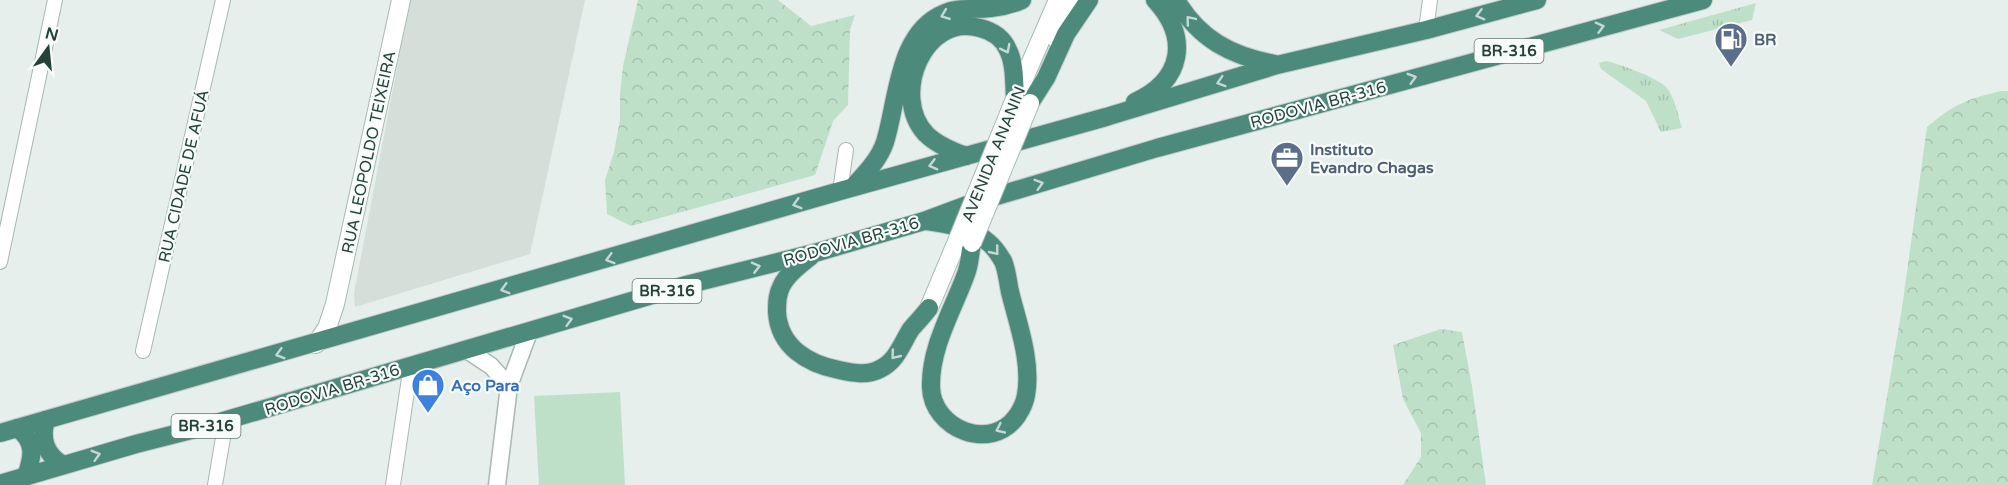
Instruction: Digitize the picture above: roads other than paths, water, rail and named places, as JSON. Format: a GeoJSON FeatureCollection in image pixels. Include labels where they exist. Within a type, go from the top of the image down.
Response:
{"type":"FeatureCollection","features":[{"type":"Feature","properties":{"kind":"highway"},"geometry":{"type":"LineString","coordinates":[[847,189],[868,171],[882,150],[901,69],[909,51],[931,21],[946,12],[992,8],[1022,0]]}},
{"type":"Feature","properties":{"kind":"highway"},"geometry":{"type":"LineString","coordinates":[[966,156],[940,145],[927,135],[918,123],[912,107],[910,93],[916,69],[922,54],[936,36],[957,26],[971,25],[993,32],[1008,50],[1023,101],[1046,78],[1066,34],[1089,0]]}},
{"type":"Feature","properties":{"kind":"highway"},"geometry":{"type":"LineString","coordinates":[[1106,117],[1148,96],[1167,79],[1173,70],[1178,46],[1177,38],[1166,14],[1155,0]]}},
{"type":"Feature","properties":{"kind":"highway"},"geometry":{"type":"LineString","coordinates":[[1176,0],[1186,17],[1204,36],[1242,56],[1277,65]]}},
{"type":"Feature","properties":{"kind":"highway","name":"BR-316"},"geometry":{"type":"LineString","coordinates":[[8,431],[847,189],[1106,117],[1277,65],[1426,30],[1537,0]]}},
{"type":"Feature","properties":{"kind":"highway","name":"RODOVIA BR-316"},"geometry":{"type":"LineString","coordinates":[[0,484],[686,285],[818,252],[1158,148],[1703,0]]}},
{"type":"Feature","properties":{"kind":"highway"},"geometry":{"type":"LineString","coordinates":[[924,221],[949,224],[969,230],[990,244],[1003,261],[1025,352],[1026,395],[1021,409],[1012,422],[997,431],[981,434],[973,434],[954,427],[942,417],[932,396],[931,386],[936,348],[967,271],[965,241]]}},
{"type":"Feature","properties":{"kind":"highway"},"geometry":{"type":"LineString","coordinates":[[818,252],[796,268],[782,284],[777,301],[778,322],[783,337],[796,351],[812,361],[832,369],[857,374],[880,369],[892,360],[911,329],[929,308]]}},
{"type":"Feature","properties":{"kind":"highway"},"geometry":{"type":"LineString","coordinates":[[46,420],[43,430],[46,448],[53,458],[63,465]]}},
{"type":"Feature","properties":{"kind":"highway"},"geometry":{"type":"LineString","coordinates":[[8,431],[26,436],[31,447],[33,458],[26,476]]}},
{"type":"Feature","properties":{"kind":"main road","name":"RUA LEOPOLDO TEIXEIRA"},"geometry":{"type":"LineString","coordinates":[[316,344],[327,328],[335,304],[401,0]]}},
{"type":"Feature","properties":{"kind":"main road","name":"AVENIDA ANANIN"},"geometry":{"type":"LineString","coordinates":[[929,308],[965,241],[1023,101],[1058,0]]}},
{"type":"Feature","properties":{"kind":"main road","name":"AVENIDA ANANIN"},"geometry":{"type":"LineString","coordinates":[[1023,101],[1074,0]]}},
{"type":"Feature","properties":{"kind":"main road"},"geometry":{"type":"LineString","coordinates":[[335,304],[341,318],[356,331]]}},
{"type":"Feature","properties":{"kind":"street"},"geometry":{"type":"LineString","coordinates":[[0,262],[55,0]]}},
{"type":"Feature","properties":{"kind":"street","name":"RUA CIDADE DE AFUÁ"},"geometry":{"type":"LineString","coordinates":[[143,351],[223,0]]}},
{"type":"Feature","properties":{"kind":"street"},"geometry":{"type":"LineString","coordinates":[[1426,30],[1430,0]]}},
{"type":"Feature","properties":{"kind":"street"},"geometry":{"type":"LineString","coordinates":[[846,150],[847,189]]}},
{"type":"Feature","properties":{"kind":"street"},"geometry":{"type":"LineString","coordinates":[[497,485],[509,386],[529,332]]}},
{"type":"Feature","properties":{"kind":"street"},"geometry":{"type":"LineString","coordinates":[[467,350],[491,366],[509,386]]}},
{"type":"Feature","properties":{"kind":"street"},"geometry":{"type":"LineString","coordinates":[[393,485],[411,365]]}},
{"type":"Feature","properties":{"kind":"street"},"geometry":{"type":"LineString","coordinates":[[215,485],[226,420]]}},
{"type":"Feature","properties":{"kind":"place","name":"BR"},"geometry":{"type":"Point","coordinates":[1731,68]}},
{"type":"Feature","properties":{"kind":"place","name":"Instituto Evandro Chagas"},"geometry":{"type":"Point","coordinates":[1287,187]}},
{"type":"Feature","properties":{"kind":"place","name":"Aço Para"},"geometry":{"type":"Point","coordinates":[428,414]}}]}
